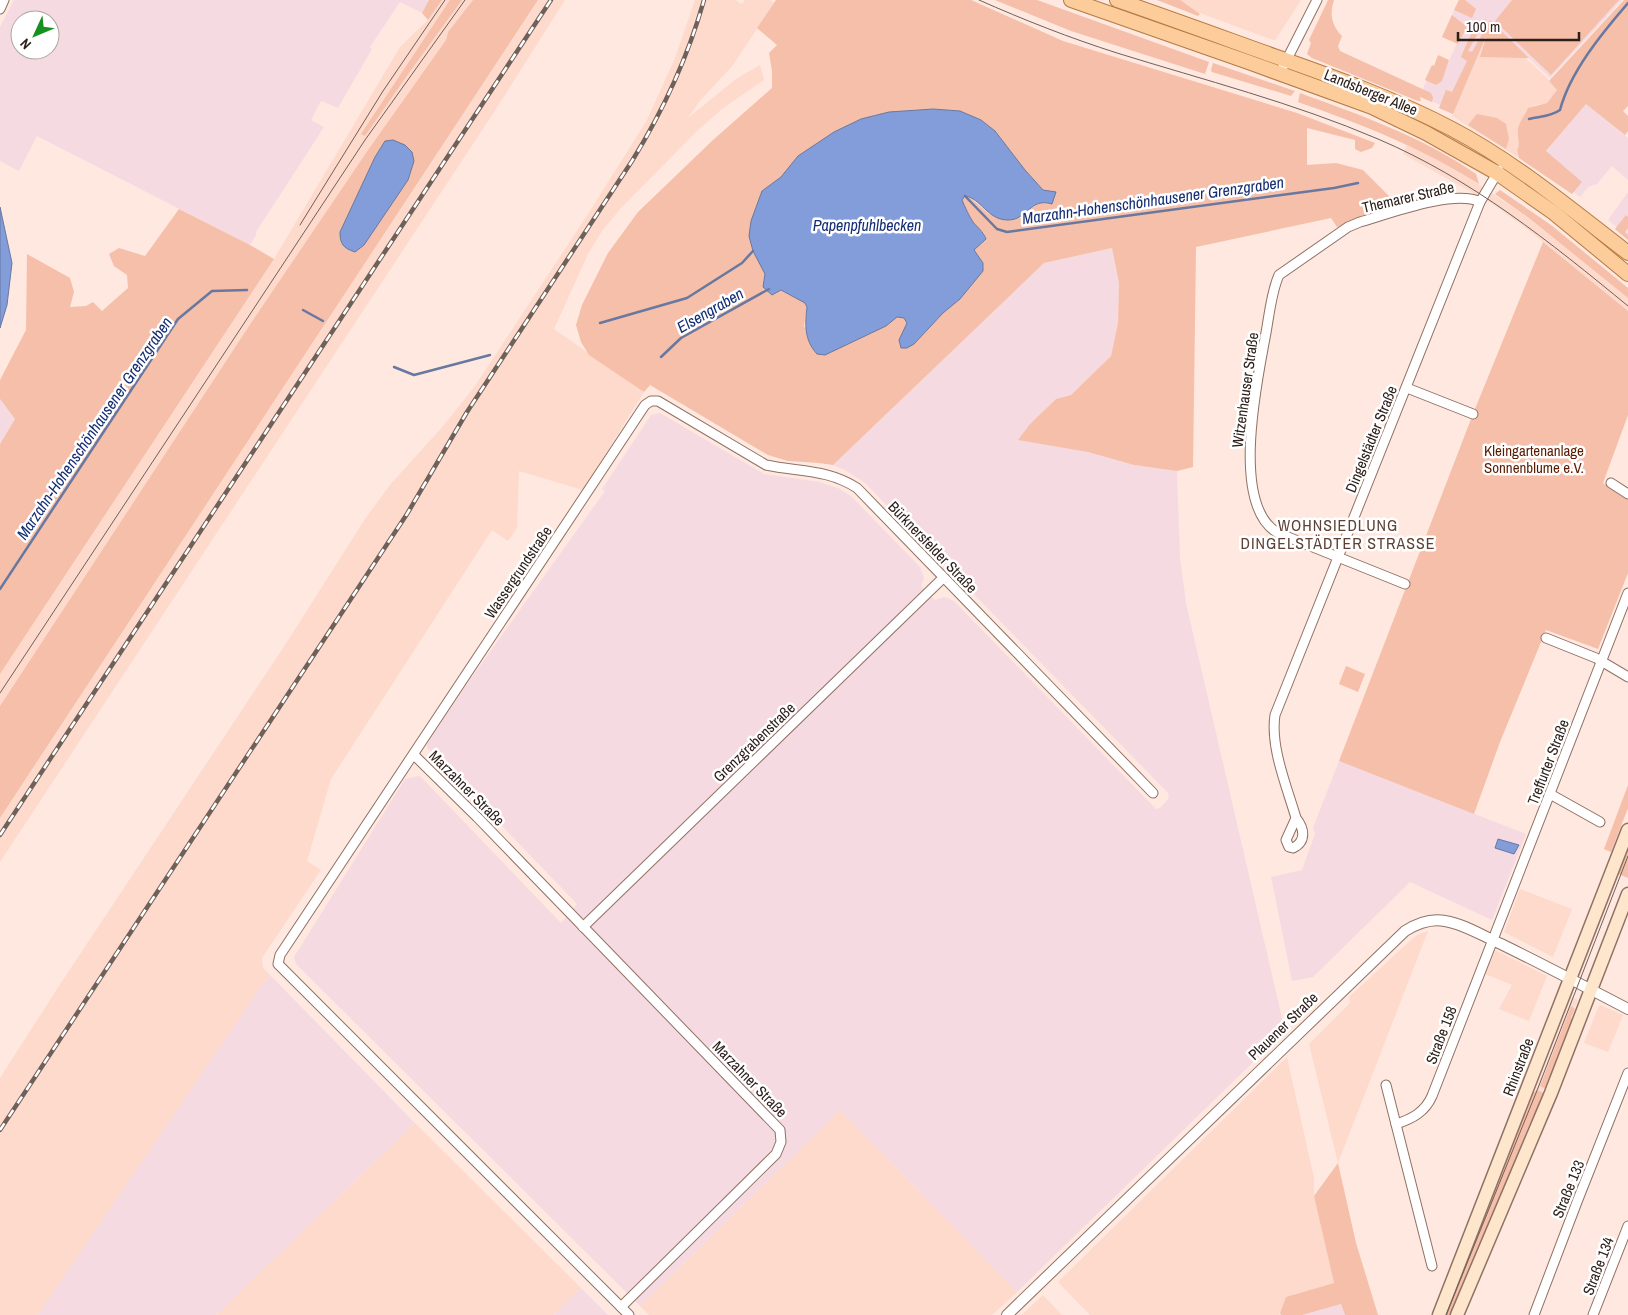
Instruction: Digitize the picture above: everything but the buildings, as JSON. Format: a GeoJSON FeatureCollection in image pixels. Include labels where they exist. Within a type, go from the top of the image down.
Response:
{"type":"FeatureCollection","features":[{"type":"Feature","properties":{"kind":"main road","name":"Landsberger Allee"},"geometry":{"type":"LineString","coordinates":[[1071,0],[1372,107],[1426,133],[1497,173],[1554,213],[1628,274]]}},
{"type":"Feature","properties":{"kind":"main road","name":"Landsberger Allee"},"geometry":{"type":"LineString","coordinates":[[1117,0],[1361,87],[1429,117],[1504,161],[1568,206],[1628,253]]}},
{"type":"Feature","properties":{"kind":"main road","name":"Rhinstraße"},"geometry":{"type":"LineString","coordinates":[[1439,1315],[1628,830]]}},
{"type":"Feature","properties":{"kind":"main road"},"geometry":{"type":"LineString","coordinates":[[1457,1315],[1551,1093],[1628,894]]}},
{"type":"Feature","properties":{"kind":"street"},"geometry":{"type":"LineString","coordinates":[[0,9],[4,0]]}},
{"type":"Feature","properties":{"kind":"street"},"geometry":{"type":"LineString","coordinates":[[1280,73],[1317,0]]}},
{"type":"Feature","properties":{"kind":"street","name":"Dingelstädter Straße"},"geometry":{"type":"LineString","coordinates":[[1296,818],[1275,744],[1274,724],[1279,704],[1480,202],[1504,161]]}},
{"type":"Feature","properties":{"kind":"street","name":"Themarer Straße"},"geometry":{"type":"LineString","coordinates":[[1343,230],[1360,222],[1439,201],[1469,198],[1480,202]]}},
{"type":"Feature","properties":{"kind":"street","name":"Witzenhauser Straße"},"geometry":{"type":"LineString","coordinates":[[1343,230],[1282,272],[1277,279],[1255,393],[1250,455],[1253,495],[1259,512],[1268,527],[1278,533],[1405,584]]}},
{"type":"Feature","properties":{"kind":"street"},"geometry":{"type":"LineString","coordinates":[[1407,388],[1472,414]]}},
{"type":"Feature","properties":{"kind":"street","name":"Bürknersfelder Straße"},"geometry":{"type":"LineString","coordinates":[[646,405],[658,401],[766,465],[784,469],[823,472],[846,481],[857,488],[1154,793]]}},
{"type":"Feature","properties":{"kind":"street","name":"Wassergrundstraße"},"geometry":{"type":"LineString","coordinates":[[414,755],[646,405]]}},
{"type":"Feature","properties":{"kind":"street"},"geometry":{"type":"LineString","coordinates":[[1611,483],[1628,494]]}},
{"type":"Feature","properties":{"kind":"street","name":"Grenzgrabenstraße"},"geometry":{"type":"LineString","coordinates":[[584,927],[943,578]]}},
{"type":"Feature","properties":{"kind":"street","name":"Treffurter Straße"},"geometry":{"type":"LineString","coordinates":[[1492,940],[1628,593]]}},
{"type":"Feature","properties":{"kind":"street"},"geometry":{"type":"LineString","coordinates":[[1546,638],[1602,662],[1628,677]]}},
{"type":"Feature","properties":{"kind":"street","name":"Marzahner Straße"},"geometry":{"type":"LineString","coordinates":[[621,1306],[776,1154],[780,1149],[782,1136],[780,1130],[477,817],[414,755],[280,955],[278,964],[629,1315]]}},
{"type":"Feature","properties":{"kind":"street"},"geometry":{"type":"LineString","coordinates":[[1550,794],[1600,822]]}},
{"type":"Feature","properties":{"kind":"street","name":"Plauener Straße"},"geometry":{"type":"LineString","coordinates":[[1007,1315],[1405,931],[1414,925],[1443,920],[1460,925],[1628,1008]]}},
{"type":"Feature","properties":{"kind":"street","name":"Straße 158"},"geometry":{"type":"LineString","coordinates":[[1396,1124],[1416,1115],[1429,1102],[1492,940]]}},
{"type":"Feature","properties":{"kind":"street","name":"Straße 133"},"geometry":{"type":"LineString","coordinates":[[1534,1315],[1576,1202],[1628,1073]]}},
{"type":"Feature","properties":{"kind":"street"},"geometry":{"type":"LineString","coordinates":[[1386,1085],[1432,1266]]}},
{"type":"Feature","properties":{"kind":"street","name":"Straße 134"},"geometry":{"type":"LineString","coordinates":[[1593,1315],[1628,1226]]}},
{"type":"Feature","properties":{"kind":"shaded area"},"geometry":{"type":"Polygon","coordinates":[[[14,0],[429,0],[422,13],[400,2],[370,47],[372,49],[338,108],[321,101],[311,120],[324,127],[256,232],[250,245],[37,136],[19,171],[0,161],[0,27],[14,0]]]}},
{"type":"Feature","properties":{"kind":"shaded area"},"geometry":{"type":"Polygon","coordinates":[[[442,0],[473,0],[448,32],[446,40],[368,150],[249,326],[0,706],[0,674],[274,259],[400,47],[428,20],[442,0]]]}},
{"type":"Feature","properties":{"kind":"shaded area"},"geometry":{"type":"Polygon","coordinates":[[[538,0],[565,0],[496,109],[0,862],[0,818],[538,0]]]}},
{"type":"Feature","properties":{"kind":"shaded area"},"geometry":{"type":"Polygon","coordinates":[[[695,0],[735,0],[742,4],[745,0],[770,0],[774,3],[733,65],[699,102],[688,118],[736,79],[760,65],[764,80],[722,109],[697,131],[621,208],[602,231],[588,254],[554,329],[644,392],[583,490],[519,471],[517,528],[508,541],[492,530],[331,779],[307,861],[321,870],[262,958],[263,968],[271,976],[264,982],[38,1315],[0,1315],[0,1078],[287,642],[365,519],[390,485],[444,425],[475,386],[588,214],[647,120],[675,58],[695,0]]]}},
{"type":"Feature","properties":{"kind":"shaded area"},"geometry":{"type":"Polygon","coordinates":[[[1165,0],[1301,0],[1276,39],[1273,40],[1165,0]]]}},
{"type":"Feature","properties":{"kind":"shaded area"},"geometry":{"type":"Polygon","coordinates":[[[1459,0],[1622,0],[1550,78],[1492,23],[1453,114],[1439,108],[1440,105],[1420,96],[1433,65],[1445,70],[1457,43],[1442,37],[1459,0]]]}},
{"type":"Feature","properties":{"kind":"shaded area"},"geometry":{"type":"Polygon","coordinates":[[[1491,26],[1546,77],[1557,90],[1547,103],[1535,105],[1528,109],[1519,125],[1519,146],[1517,150],[1519,158],[1452,116],[1491,26]]]}},
{"type":"Feature","properties":{"kind":"shaded area"},"geometry":{"type":"Polygon","coordinates":[[[1586,103],[1628,138],[1628,180],[1612,166],[1597,184],[1588,187],[1580,197],[1537,163],[1586,103]]]}},
{"type":"Feature","properties":{"kind":"shaded area"},"geometry":{"type":"Polygon","coordinates":[[[1407,145],[1452,167],[1529,218],[1628,298],[1628,311],[1526,228],[1491,203],[1403,154],[1407,145]]]}},
{"type":"Feature","properties":{"kind":"shaded area"},"geometry":{"type":"Polygon","coordinates":[[[1628,192],[1628,236],[1608,220],[1628,192]]]}},
{"type":"Feature","properties":{"kind":"shaded area"},"geometry":{"type":"Polygon","coordinates":[[[1112,248],[1119,283],[1118,323],[1111,356],[1071,395],[1056,399],[1030,424],[1088,452],[1134,465],[1177,471],[1180,557],[1186,603],[1285,1031],[1017,1292],[840,1110],[640,1306],[296,964],[294,957],[405,779],[414,777],[420,776],[561,923],[577,904],[427,748],[427,744],[462,691],[605,491],[602,489],[651,415],[660,413],[764,474],[820,482],[840,489],[852,497],[920,567],[924,578],[921,586],[935,600],[944,597],[954,601],[1156,809],[1160,808],[1168,799],[1169,794],[865,483],[845,470],[833,465],[1044,263],[1112,248]]]}},
{"type":"Feature","properties":{"kind":"shaded area"},"geometry":{"type":"Polygon","coordinates":[[[0,399],[15,419],[0,444],[0,399]]]}},
{"type":"Feature","properties":{"kind":"shaded area"},"geometry":{"type":"Polygon","coordinates":[[[1339,761],[1526,834],[1492,920],[1410,882],[1313,977],[1292,981],[1271,877],[1302,870],[1315,834],[1313,828],[1339,761]]]}},
{"type":"Feature","properties":{"kind":"shaded area"},"geometry":{"type":"Polygon","coordinates":[[[1520,889],[1572,909],[1553,957],[1504,932],[1520,889]]]}},
{"type":"Feature","properties":{"kind":"shaded area"},"geometry":{"type":"Polygon","coordinates":[[[1428,931],[1338,1163],[1309,1044],[1350,1003],[1349,997],[1417,935],[1428,931]]]}},
{"type":"Feature","properties":{"kind":"shaded area"},"geometry":{"type":"Polygon","coordinates":[[[1495,950],[1547,976],[1529,1021],[1499,1009],[1512,985],[1485,974],[1495,950]]]}},
{"type":"Feature","properties":{"kind":"shaded area"},"geometry":{"type":"Polygon","coordinates":[[[271,976],[415,1123],[216,1315],[38,1315],[264,982],[271,976]]]}},
{"type":"Feature","properties":{"kind":"shaded area"},"geometry":{"type":"Polygon","coordinates":[[[1572,997],[1578,1000],[1574,1009],[1571,1007],[1540,1085],[1544,1088],[1542,1092],[1536,1090],[1572,997]]]}},
{"type":"Feature","properties":{"kind":"shaded area"},"geometry":{"type":"Polygon","coordinates":[[[1600,1005],[1623,1015],[1608,1052],[1584,1043],[1600,1005]]]}},
{"type":"Feature","properties":{"kind":"shaded area"},"geometry":{"type":"Polygon","coordinates":[[[1287,1057],[1314,1178],[1314,1196],[1334,1283],[1286,1297],[1279,1315],[1090,1315],[1058,1282],[1287,1057]]]}},
{"type":"Feature","properties":{"kind":"shaded area"},"geometry":{"type":"Polygon","coordinates":[[[840,1110],[1017,1292],[992,1315],[649,1315],[640,1306],[840,1110]]]}},
{"type":"Feature","properties":{"kind":"shaded area"},"geometry":{"type":"Polygon","coordinates":[[[415,1123],[581,1288],[554,1315],[216,1315],[415,1123]]]}},
{"type":"Feature","properties":{"kind":"shaded area"},"geometry":{"type":"Polygon","coordinates":[[[581,1288],[608,1315],[554,1315],[581,1288]]]}},
{"type":"Feature","properties":{"kind":"shaded area"},"geometry":{"type":"Polygon","coordinates":[[[1043,1295],[1062,1315],[1022,1315],[1043,1295]]]}},
{"type":"Feature","properties":{"kind":"shaded area"},"geometry":{"type":"Polygon","coordinates":[[[1341,1304],[1345,1315],[1302,1315],[1341,1304]]]}},
{"type":"Feature","properties":{"kind":"green space"},"geometry":{"type":"Polygon","coordinates":[[[429,0],[442,0],[428,20],[422,13],[429,0]]]}},
{"type":"Feature","properties":{"kind":"green space"},"geometry":{"type":"Polygon","coordinates":[[[450,0],[462,0],[365,136],[361,134],[450,0]]]}},
{"type":"Feature","properties":{"kind":"green space"},"geometry":{"type":"Polygon","coordinates":[[[473,0],[538,0],[0,818],[0,706],[249,326],[368,150],[446,40],[448,32],[473,0]],[[385,141],[375,157],[340,232],[364,244],[408,180],[414,161],[385,141]]]}},
{"type":"Feature","properties":{"kind":"green space"},"geometry":{"type":"Polygon","coordinates":[[[776,0],[971,0],[1063,41],[1297,113],[1375,143],[1372,148],[1361,152],[1355,149],[1355,140],[1307,128],[1307,165],[1336,163],[1363,170],[1391,198],[1393,206],[1386,211],[1337,227],[1331,218],[1196,247],[1193,467],[1177,471],[1134,465],[1088,452],[1018,440],[1030,424],[1056,399],[1071,395],[1111,356],[1118,323],[1119,283],[1112,248],[1044,263],[833,465],[788,461],[768,455],[650,385],[644,392],[589,355],[581,342],[576,325],[582,305],[608,253],[638,212],[713,140],[772,88],[769,53],[777,45],[757,28],[776,0]],[[911,110],[798,156],[781,177],[762,191],[755,253],[765,274],[764,287],[772,295],[781,290],[805,303],[807,306],[804,327],[844,345],[885,326],[897,317],[904,318],[907,323],[899,340],[914,344],[943,313],[960,299],[983,271],[974,250],[986,239],[984,233],[973,222],[961,200],[965,196],[970,197],[989,214],[1021,218],[1033,207],[1056,193],[1043,190],[995,131],[981,120],[960,111],[911,110]]]}},
{"type":"Feature","properties":{"kind":"green space"},"geometry":{"type":"Polygon","coordinates":[[[995,0],[1037,0],[1209,62],[1205,74],[1071,31],[995,0]]]}},
{"type":"Feature","properties":{"kind":"green space"},"geometry":{"type":"Polygon","coordinates":[[[1157,0],[1180,0],[1200,14],[1198,16],[1157,0]]]}},
{"type":"Feature","properties":{"kind":"green space"},"geometry":{"type":"Polygon","coordinates":[[[1328,0],[1334,0],[1332,15],[1334,24],[1342,36],[1338,46],[1340,51],[1431,93],[1432,102],[1420,97],[1421,101],[1418,101],[1312,58],[1307,54],[1311,43],[1309,40],[1328,0]]]}},
{"type":"Feature","properties":{"kind":"green space"},"geometry":{"type":"Polygon","coordinates":[[[1459,0],[1465,0],[1476,9],[1472,18],[1454,10],[1459,0]]]}},
{"type":"Feature","properties":{"kind":"green space"},"geometry":{"type":"Polygon","coordinates":[[[1512,0],[1619,0],[1551,75],[1495,21],[1512,0]]]}},
{"type":"Feature","properties":{"kind":"green space"},"geometry":{"type":"Polygon","coordinates":[[[1624,0],[1628,0],[1628,106],[1623,111],[1628,116],[1628,131],[1625,135],[1586,104],[1546,151],[1582,182],[1572,194],[1519,158],[1517,150],[1519,145],[1518,127],[1528,108],[1547,103],[1557,90],[1549,81],[1624,0]]]}},
{"type":"Feature","properties":{"kind":"green space"},"geometry":{"type":"Polygon","coordinates":[[[1452,15],[1466,26],[1458,44],[1442,37],[1452,15]]]}},
{"type":"Feature","properties":{"kind":"green space"},"geometry":{"type":"Polygon","coordinates":[[[1486,19],[1468,51],[1472,52],[1490,20],[1529,58],[1480,57],[1487,34],[1453,114],[1439,108],[1446,90],[1452,92],[1467,61],[1461,57],[1471,35],[1477,25],[1486,19]]]}},
{"type":"Feature","properties":{"kind":"green space"},"geometry":{"type":"Polygon","coordinates":[[[1438,55],[1449,60],[1442,81],[1436,85],[1425,80],[1432,65],[1434,66],[1438,55]]]}},
{"type":"Feature","properties":{"kind":"green space"},"geometry":{"type":"Polygon","coordinates":[[[1213,63],[1295,91],[1291,96],[1212,72],[1213,63]]]}},
{"type":"Feature","properties":{"kind":"green space"},"geometry":{"type":"Polygon","coordinates":[[[1300,93],[1391,128],[1435,149],[1476,174],[1479,184],[1436,159],[1391,138],[1298,102],[1300,93]]]}},
{"type":"Feature","properties":{"kind":"green space"},"geometry":{"type":"Polygon","coordinates":[[[1477,114],[1497,118],[1506,124],[1509,139],[1506,149],[1468,125],[1477,114]]]}},
{"type":"Feature","properties":{"kind":"green space"},"geometry":{"type":"Polygon","coordinates":[[[1500,190],[1551,225],[1628,288],[1628,298],[1529,218],[1495,194],[1500,190]]]}},
{"type":"Feature","properties":{"kind":"green space"},"geometry":{"type":"Polygon","coordinates":[[[179,209],[274,259],[0,674],[0,444],[15,419],[0,399],[0,380],[26,330],[27,254],[70,278],[74,292],[70,307],[86,306],[93,302],[102,311],[128,288],[127,275],[114,266],[109,254],[119,248],[145,256],[179,209]]]}},
{"type":"Feature","properties":{"kind":"green space"},"geometry":{"type":"Polygon","coordinates":[[[1626,215],[1628,217],[1628,228],[1625,232],[1628,235],[1628,240],[1615,229],[1626,215]]]}},
{"type":"Feature","properties":{"kind":"green space","name":"Kleingartenanlage Sonnenblume e.V."},"geometry":{"type":"Polygon","coordinates":[[[1543,242],[1628,311],[1628,415],[1603,483],[1628,500],[1628,573],[1598,649],[1546,630],[1500,742],[1474,814],[1339,761],[1473,414],[1543,242]]]}},
{"type":"Feature","properties":{"kind":"green space"},"geometry":{"type":"Polygon","coordinates":[[[1346,666],[1365,674],[1358,692],[1339,684],[1346,666]]]}},
{"type":"Feature","properties":{"kind":"green space"},"geometry":{"type":"Polygon","coordinates":[[[1628,785],[1628,808],[1611,852],[1604,849],[1628,785]]]}},
{"type":"Feature","properties":{"kind":"green space"},"geometry":{"type":"Polygon","coordinates":[[[1628,841],[1628,878],[1616,873],[1628,841]]]}},
{"type":"Feature","properties":{"kind":"green space"},"geometry":{"type":"Polygon","coordinates":[[[1571,1006],[1575,1009],[1571,1018],[1574,1019],[1546,1089],[1540,1086],[1571,1006]]]}},
{"type":"Feature","properties":{"kind":"green space"},"geometry":{"type":"Polygon","coordinates":[[[1536,1090],[1545,1093],[1529,1125],[1452,1315],[1443,1315],[1531,1091],[1535,1092],[1536,1090]]]}},
{"type":"Feature","properties":{"kind":"green space"},"geometry":{"type":"Polygon","coordinates":[[[1338,1163],[1356,1243],[1378,1315],[1345,1315],[1341,1304],[1302,1315],[1281,1315],[1286,1297],[1334,1283],[1314,1196],[1338,1163]]]}},
{"type":"Feature","properties":{"kind":"water","name":"Papenpfuhlbecken"},"geometry":{"type":"Polygon","coordinates":[[[933,109],[960,111],[981,120],[995,131],[1043,190],[1056,192],[1052,204],[1039,204],[1020,217],[1008,220],[995,217],[976,201],[965,196],[962,200],[967,211],[986,239],[974,250],[983,263],[983,271],[960,299],[943,313],[914,344],[907,348],[901,348],[899,340],[907,323],[904,318],[897,317],[886,326],[825,355],[817,354],[808,337],[806,326],[807,307],[805,303],[781,290],[772,295],[763,287],[765,274],[753,251],[749,236],[751,221],[762,191],[781,177],[798,156],[834,132],[861,119],[889,112],[933,109]]]}},
{"type":"Feature","properties":{"kind":"water"},"geometry":{"type":"Polygon","coordinates":[[[393,140],[405,145],[412,152],[414,161],[408,180],[364,245],[355,252],[343,245],[340,232],[375,157],[385,141],[393,140]]]}},
{"type":"Feature","properties":{"kind":"water"},"geometry":{"type":"Polygon","coordinates":[[[0,207],[12,263],[7,305],[0,328],[0,207]]]}},
{"type":"Feature","properties":{"kind":"water"},"geometry":{"type":"Polygon","coordinates":[[[1498,839],[1519,845],[1514,854],[1495,848],[1498,839]]]}},
{"type":"Feature","properties":{"kind":"waterway"},"geometry":{"type":"LineString","coordinates":[[1529,119],[1549,115],[1560,110],[1571,81],[1579,67],[1628,3]]}},
{"type":"Feature","properties":{"kind":"waterway","name":"Marzahn-Hohenschönhausener Grenzgraben"},"geometry":{"type":"LineString","coordinates":[[965,196],[997,229],[1007,232],[1334,188],[1358,183]]}},
{"type":"Feature","properties":{"kind":"waterway","name":"Marzahn-Hohenschönhausener Grenzgraben"},"geometry":{"type":"LineString","coordinates":[[600,323],[687,298],[742,263],[753,251]]}},
{"type":"Feature","properties":{"kind":"waterway","name":"Elsengraben"},"geometry":{"type":"LineString","coordinates":[[661,357],[681,338],[769,289]]}},
{"type":"Feature","properties":{"kind":"waterway","name":"Marzahn-Hohenschönhausener Grenzgraben"},"geometry":{"type":"LineString","coordinates":[[0,589],[178,319],[212,291],[247,290]]}},
{"type":"Feature","properties":{"kind":"waterway","name":"Marzahn-Hohenschönhausener Grenzgraben"},"geometry":{"type":"LineString","coordinates":[[303,310],[323,321]]}},
{"type":"Feature","properties":{"kind":"waterway","name":"Marzahn-Hohenschönhausener Grenzgraben"},"geometry":{"type":"LineString","coordinates":[[394,367],[414,375],[490,355]]}},
{"type":"Feature","properties":{"kind":"tram line"},"geometry":{"type":"LineString","coordinates":[[300,225],[383,91],[445,0]]}},
{"type":"Feature","properties":{"kind":"tram line"},"geometry":{"type":"LineString","coordinates":[[0,693],[365,140],[465,0]]}},
{"type":"Feature","properties":{"kind":"tram line"},"geometry":{"type":"LineString","coordinates":[[979,0],[1013,15],[1099,47],[1314,114],[1413,155],[1446,173],[1509,213],[1628,306]]}},
{"type":"Feature","properties":{"kind":"tram line"},"geometry":{"type":"LineString","coordinates":[[1446,1315],[1538,1088],[1628,856]]}},
{"type":"Feature","properties":{"kind":"railway"},"geometry":{"type":"LineString","coordinates":[[0,835],[551,0]]}},
{"type":"Feature","properties":{"kind":"railway"},"geometry":{"type":"LineString","coordinates":[[0,1130],[407,514],[467,412],[632,161],[674,83],[704,0]]}},
{"type":"Feature","properties":{"kind":"district","name":"WOHNSIEDLUNG DINGELSTÄDTER STRASSE"},"geometry":{"type":"Point","coordinates":[1338,534]}}]}
